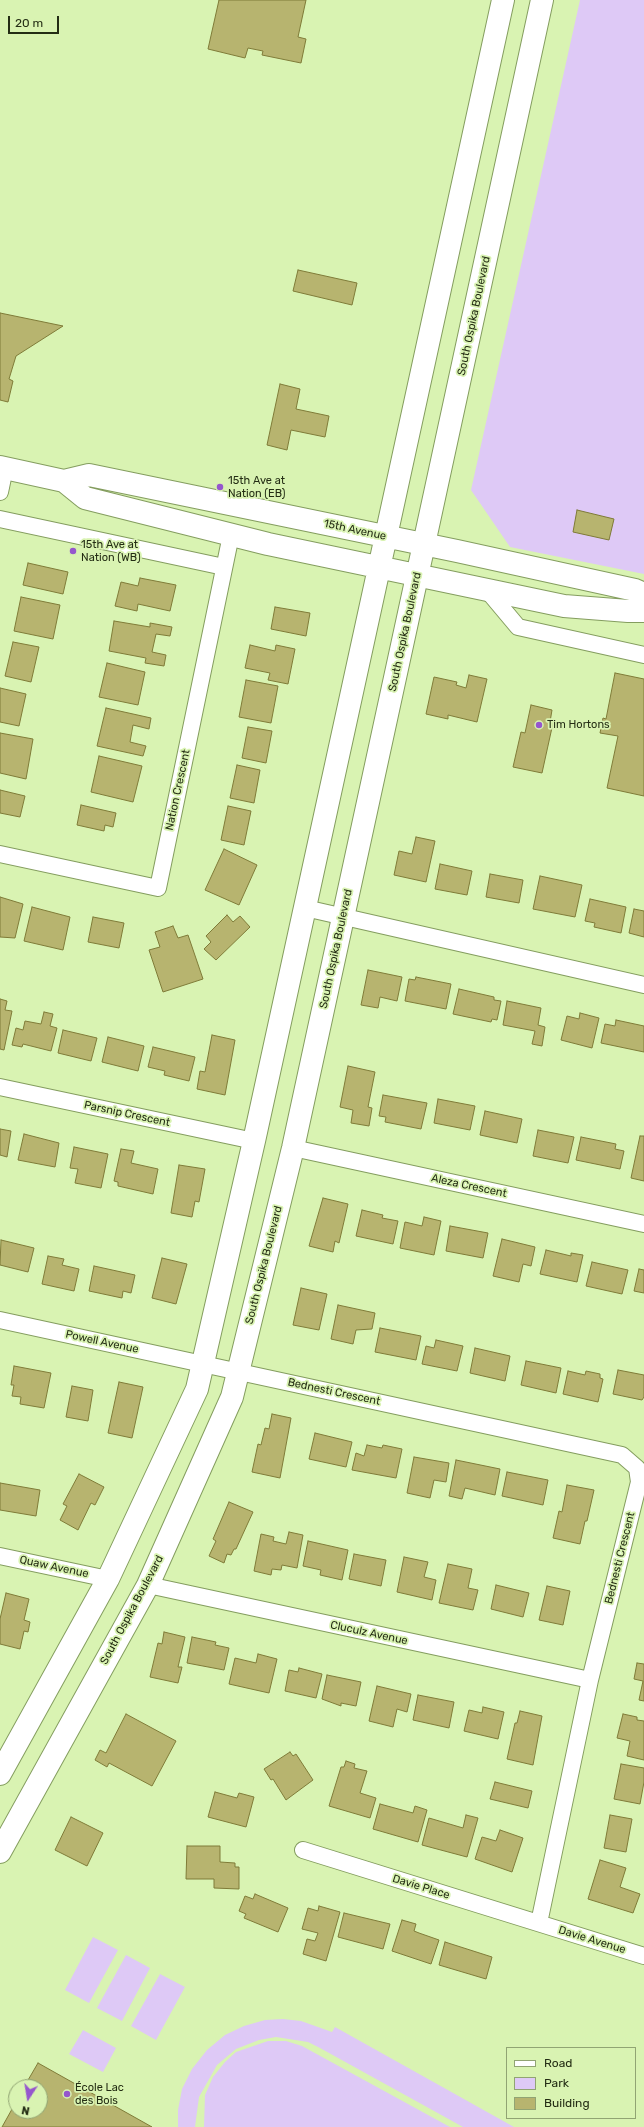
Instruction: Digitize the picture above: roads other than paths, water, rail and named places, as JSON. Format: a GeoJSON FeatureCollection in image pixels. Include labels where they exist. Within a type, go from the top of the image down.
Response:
{"type":"FeatureCollection","features":[{"type":"Feature","properties":{"kind":"main road"},"geometry":{"type":"LineString","coordinates":[[0,1774],[108,1579],[197,1388],[254,1141],[503,0]]}},
{"type":"Feature","properties":{"kind":"main road","name":"South Ospika Boulevard"},"geometry":{"type":"LineString","coordinates":[[0,1852],[148,1585],[232,1397],[293,1148],[542,0]]}},
{"type":"Feature","properties":{"kind":"main road","name":"15th Avenue"},"geometry":{"type":"LineString","coordinates":[[3,468],[64,481],[89,475],[387,536],[635,590],[644,594]]}},
{"type":"Feature","properties":{"kind":"main road","name":"15th Avenue"},"geometry":{"type":"LineString","coordinates":[[64,481],[85,498],[231,535],[564,606],[644,611]]}},
{"type":"Feature","properties":{"kind":"street"},"geometry":{"type":"LineString","coordinates":[[0,492],[3,468]]}},
{"type":"Feature","properties":{"kind":"street"},"geometry":{"type":"LineString","coordinates":[[0,519],[224,567]]}},
{"type":"Feature","properties":{"kind":"street","name":"Nation Crescent"},"geometry":{"type":"LineString","coordinates":[[0,854],[158,888],[231,535]]}},
{"type":"Feature","properties":{"kind":"street"},"geometry":{"type":"LineString","coordinates":[[487,590],[518,627],[644,655]]}},
{"type":"Feature","properties":{"kind":"street"},"geometry":{"type":"LineString","coordinates":[[305,908],[644,986]]}},
{"type":"Feature","properties":{"kind":"street","name":"Parsnip Crescent"},"geometry":{"type":"LineString","coordinates":[[0,1088],[254,1141]]}},
{"type":"Feature","properties":{"kind":"street","name":"Aleza Crescent"},"geometry":{"type":"LineString","coordinates":[[293,1148],[644,1224]]}},
{"type":"Feature","properties":{"kind":"street","name":"Powell Avenue"},"geometry":{"type":"LineString","coordinates":[[0,1320],[203,1364]]}},
{"type":"Feature","properties":{"kind":"street","name":"Bednesti Crescent"},"geometry":{"type":"LineString","coordinates":[[203,1364],[622,1455],[637,1468],[639,1482],[590,1680],[539,1923]]}},
{"type":"Feature","properties":{"kind":"street","name":"Quaw Avenue"},"geometry":{"type":"LineString","coordinates":[[0,1556],[108,1579]]}},
{"type":"Feature","properties":{"kind":"street","name":"Cluculz Avenue"},"geometry":{"type":"LineString","coordinates":[[148,1585],[590,1680]]}},
{"type":"Feature","properties":{"kind":"street","name":"Davie Place"},"geometry":{"type":"LineString","coordinates":[[303,1850],[539,1923]]}},
{"type":"Feature","properties":{"kind":"street","name":"Davie Avenue"},"geometry":{"type":"LineString","coordinates":[[539,1923],[644,1956]]}},
{"type":"Feature","properties":{"kind":"place","name":"15th Ave at Nation (EB)"},"geometry":{"type":"Point","coordinates":[220,487]}},
{"type":"Feature","properties":{"kind":"place","name":"15th Ave at Nation (WB)"},"geometry":{"type":"Point","coordinates":[73,551]}},
{"type":"Feature","properties":{"kind":"place","name":"Tim Hortons"},"geometry":{"type":"Point","coordinates":[539,725]}},
{"type":"Feature","properties":{"kind":"place","name":"École Lac des Bois"},"geometry":{"type":"Point","coordinates":[67,2094]}}]}
